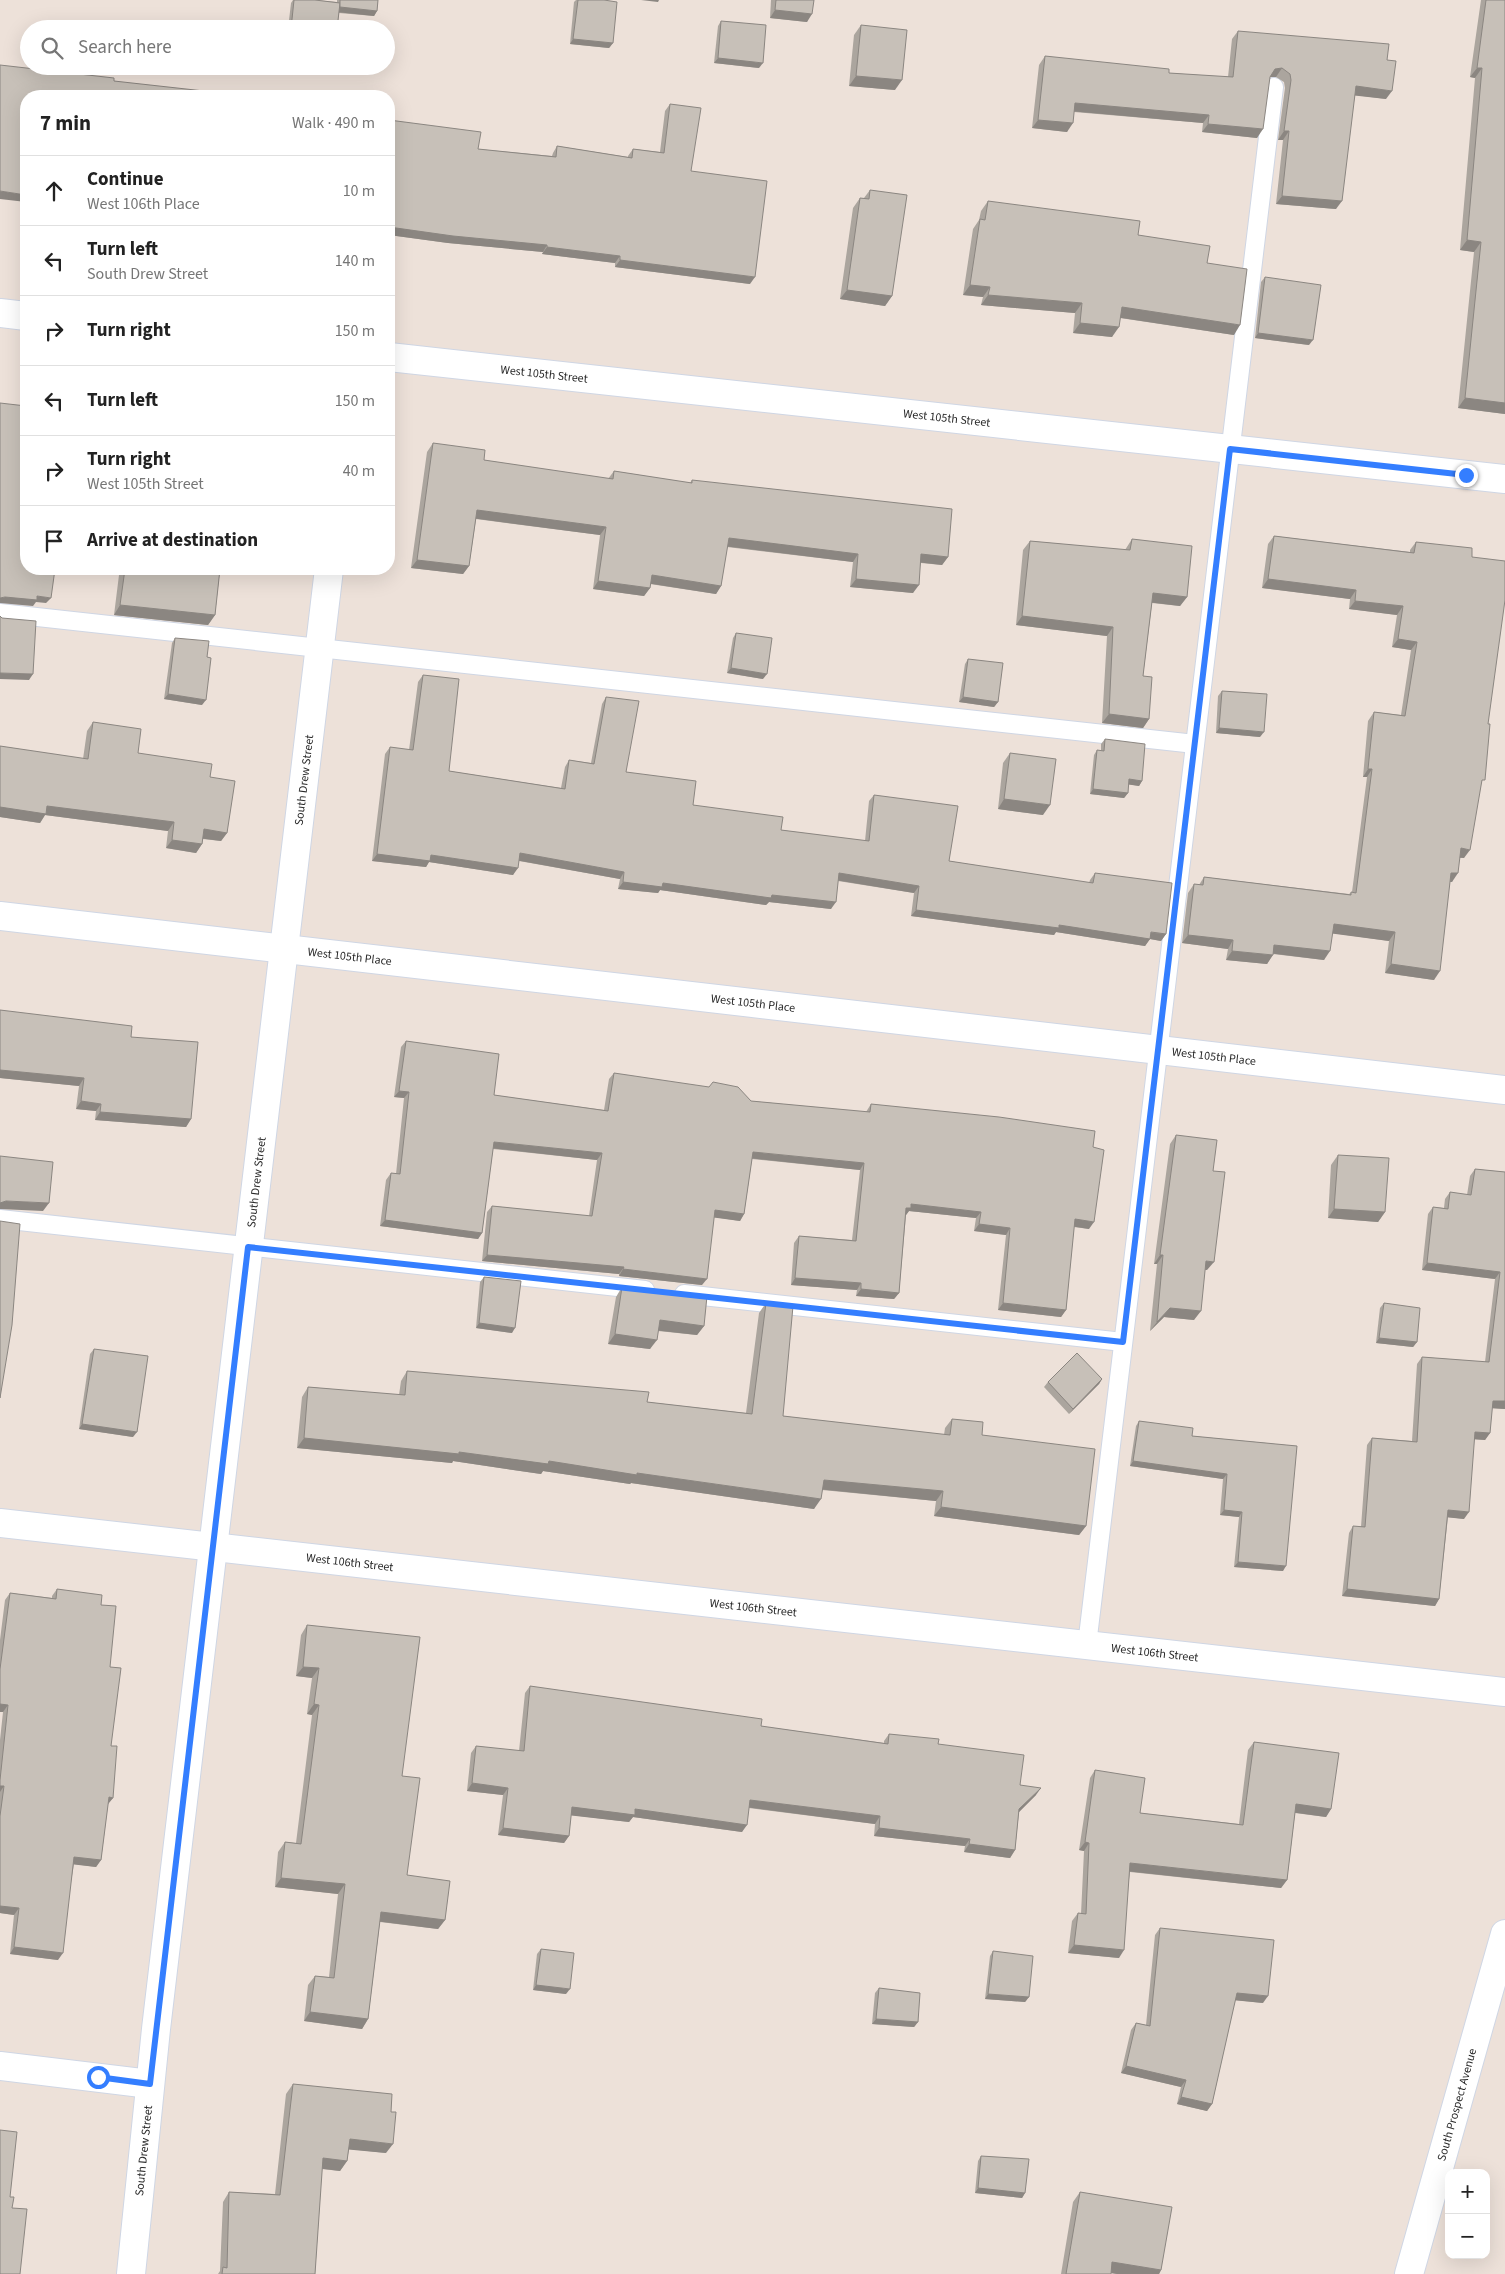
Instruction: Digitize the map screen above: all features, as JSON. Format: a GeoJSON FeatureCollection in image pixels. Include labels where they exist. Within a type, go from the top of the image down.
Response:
{"type":"FeatureCollection","features":[{"type":"Feature","properties":{"kind":"street"},"geometry":{"type":"LineString","coordinates":[[0,313],[20,315]]}},
{"type":"Feature","properties":{"kind":"street","name":"West 105th Street"},"geometry":{"type":"LineString","coordinates":[[395,358],[1505,479]]}},
{"type":"Feature","properties":{"kind":"street","name":"South Drew Street"},"geometry":{"type":"LineString","coordinates":[[131,2274],[150,2084],[212,1546],[328,575]]}},
{"type":"Feature","properties":{"kind":"street","name":"West 105th Place"},"geometry":{"type":"LineString","coordinates":[[0,916],[1505,1090]]}},
{"type":"Feature","properties":{"kind":"street","name":"West 106th Street"},"geometry":{"type":"LineString","coordinates":[[0,1524],[212,1546],[1505,1692]]}},
{"type":"Feature","properties":{"kind":"street","name":"South Prospect Avenue"},"geometry":{"type":"LineString","coordinates":[[1409,2274],[1505,1934]]}},
{"type":"Feature","properties":{"kind":"street"},"geometry":{"type":"LineString","coordinates":[[0,2066],[150,2084]]}},
{"type":"Feature","properties":{"kind":"lane"},"geometry":{"type":"LineString","coordinates":[[1087,1645],[1274,87]]}},
{"type":"Feature","properties":{"kind":"lane"},"geometry":{"type":"LineString","coordinates":[[0,613],[1195,744]]}},
{"type":"Feature","properties":{"kind":"lane"},"geometry":{"type":"LineString","coordinates":[[0,1219],[1123,1342]]}},
{"type":"Feature","properties":{"kind":"building"},"geometry":{"type":"Polygon","coordinates":[[[294,0],[340,3],[338,20],[292,20],[294,0]]]}},
{"type":"Feature","properties":{"kind":"building"},"geometry":{"type":"Polygon","coordinates":[[[340,0],[378,0],[377,11],[340,7],[340,0]]]}},
{"type":"Feature","properties":{"kind":"building"},"geometry":{"type":"Polygon","coordinates":[[[578,0],[617,2],[613,43],[573,39],[578,0]]]}},
{"type":"Feature","properties":{"kind":"building"},"geometry":{"type":"Polygon","coordinates":[[[776,0],[814,0],[812,14],[775,10],[776,0]]]}},
{"type":"Feature","properties":{"kind":"building"},"geometry":{"type":"Polygon","coordinates":[[[1486,0],[1505,0],[1505,403],[1465,398],[1481,242],[1467,240],[1482,68],[1477,68],[1486,0]]]}},
{"type":"Feature","properties":{"kind":"building"},"geometry":{"type":"Polygon","coordinates":[[[721,21],[766,25],[763,63],[718,58],[721,21]]]}},
{"type":"Feature","properties":{"kind":"building"},"geometry":{"type":"Polygon","coordinates":[[[861,25],[907,30],[902,80],[856,76],[861,25]]]}},
{"type":"Feature","properties":{"kind":"building"},"geometry":{"type":"Polygon","coordinates":[[[1238,31],[1389,44],[1387,60],[1396,61],[1392,91],[1356,86],[1342,201],[1282,196],[1289,131],[1284,131],[1291,80],[1290,74],[1282,68],[1275,69],[1270,77],[1263,129],[1208,124],[1209,115],[1075,103],[1073,123],[1038,120],[1045,56],[1169,69],[1169,73],[1233,77],[1238,31]]]}},
{"type":"Feature","properties":{"kind":"building"},"geometry":{"type":"Polygon","coordinates":[[[0,65],[20,67],[20,75],[88,75],[114,78],[114,81],[195,90],[20,90],[20,194],[0,191],[0,65]]]}},
{"type":"Feature","properties":{"kind":"building"},"geometry":{"type":"Polygon","coordinates":[[[670,104],[701,108],[691,171],[767,181],[755,277],[620,260],[620,256],[547,247],[547,245],[453,236],[395,228],[395,121],[481,132],[478,149],[556,157],[557,146],[632,158],[633,149],[664,153],[670,104]]]}},
{"type":"Feature","properties":{"kind":"building"},"geometry":{"type":"Polygon","coordinates":[[[870,190],[907,195],[892,296],[847,290],[860,198],[869,199],[870,190]]]}},
{"type":"Feature","properties":{"kind":"building"},"geometry":{"type":"Polygon","coordinates":[[[988,201],[1140,221],[1138,235],[1210,246],[1207,263],[1247,269],[1240,325],[1122,307],[1119,327],[1080,323],[1082,303],[988,295],[990,287],[970,285],[980,219],[985,220],[988,201]]]}},
{"type":"Feature","properties":{"kind":"building"},"geometry":{"type":"Polygon","coordinates":[[[1265,277],[1321,285],[1313,340],[1258,333],[1265,277]]]}},
{"type":"Feature","properties":{"kind":"building"},"geometry":{"type":"Polygon","coordinates":[[[0,403],[20,405],[20,575],[54,575],[51,598],[37,596],[37,600],[0,598],[0,403]]]}},
{"type":"Feature","properties":{"kind":"building"},"geometry":{"type":"Polygon","coordinates":[[[433,443],[485,450],[484,460],[613,479],[614,471],[692,483],[692,480],[952,509],[948,557],[921,554],[919,585],[856,579],[858,554],[729,538],[721,586],[652,575],[650,588],[598,581],[606,527],[477,510],[469,566],[417,560],[433,443]]]}},
{"type":"Feature","properties":{"kind":"building"},"geometry":{"type":"Polygon","coordinates":[[[1274,536],[1414,553],[1416,542],[1472,548],[1472,557],[1505,561],[1505,600],[1488,724],[1490,724],[1485,780],[1482,780],[1470,850],[1461,848],[1458,873],[1451,873],[1440,971],[1391,964],[1395,932],[1334,924],[1330,951],[1274,945],[1273,955],[1232,951],[1233,940],[1188,935],[1194,884],[1203,885],[1204,877],[1351,895],[1351,892],[1356,893],[1372,769],[1368,769],[1374,712],[1405,716],[1417,642],[1398,639],[1403,606],[1355,601],[1356,590],[1268,579],[1274,536]]]}},
{"type":"Feature","properties":{"kind":"building"},"geometry":{"type":"Polygon","coordinates":[[[1132,539],[1192,546],[1187,597],[1153,593],[1143,676],[1152,677],[1149,719],[1109,714],[1113,627],[1022,616],[1030,541],[1130,550],[1132,539]]]}},
{"type":"Feature","properties":{"kind":"building"},"geometry":{"type":"Polygon","coordinates":[[[124,575],[219,575],[215,615],[120,605],[124,575]]]}},
{"type":"Feature","properties":{"kind":"building"},"geometry":{"type":"Polygon","coordinates":[[[0,616],[2,618],[36,621],[33,674],[0,673],[0,616]]]}},
{"type":"Feature","properties":{"kind":"building"},"geometry":{"type":"Polygon","coordinates":[[[736,633],[772,638],[767,674],[731,668],[736,633]]]}},
{"type":"Feature","properties":{"kind":"building"},"geometry":{"type":"Polygon","coordinates":[[[175,638],[209,641],[207,657],[211,658],[206,700],[168,694],[175,638]]]}},
{"type":"Feature","properties":{"kind":"building"},"geometry":{"type":"Polygon","coordinates":[[[968,659],[1003,663],[998,702],[963,697],[968,659]]]}},
{"type":"Feature","properties":{"kind":"building"},"geometry":{"type":"Polygon","coordinates":[[[423,675],[459,679],[449,771],[565,789],[569,760],[594,764],[606,697],[639,701],[626,772],[696,781],[693,805],[783,817],[781,830],[869,841],[874,795],[958,806],[949,861],[1093,883],[1095,873],[1172,883],[1166,934],[1151,932],[1150,939],[1059,925],[1059,928],[916,910],[919,886],[839,873],[836,902],[772,895],[771,898],[663,883],[662,887],[623,882],[624,872],[520,853],[518,868],[431,855],[430,861],[377,854],[390,747],[413,750],[423,675]]]}},
{"type":"Feature","properties":{"kind":"building"},"geometry":{"type":"Polygon","coordinates":[[[1222,691],[1267,694],[1264,732],[1219,728],[1222,691]]]}},
{"type":"Feature","properties":{"kind":"building"},"geometry":{"type":"Polygon","coordinates":[[[93,722],[141,729],[138,753],[212,764],[210,777],[235,781],[227,833],[204,829],[202,844],[172,840],[174,822],[47,806],[46,814],[0,807],[0,746],[88,759],[93,722]]]}},
{"type":"Feature","properties":{"kind":"building"},"geometry":{"type":"Polygon","coordinates":[[[1105,739],[1145,744],[1142,781],[1129,779],[1128,793],[1093,789],[1097,750],[1104,751],[1105,739]]]}},
{"type":"Feature","properties":{"kind":"building"},"geometry":{"type":"Polygon","coordinates":[[[1010,753],[1056,759],[1050,805],[1004,799],[1010,753]]]}},
{"type":"Feature","properties":{"kind":"building"},"geometry":{"type":"Polygon","coordinates":[[[0,1010],[132,1026],[131,1037],[198,1042],[191,1119],[100,1112],[101,1104],[81,1101],[84,1078],[0,1070],[0,1010]]]}},
{"type":"Feature","properties":{"kind":"building"},"geometry":{"type":"Polygon","coordinates":[[[406,1041],[499,1054],[494,1095],[608,1111],[614,1073],[709,1087],[713,1082],[738,1087],[751,1101],[870,1112],[871,1104],[999,1117],[1095,1131],[1093,1147],[1104,1150],[1094,1222],[1075,1219],[1066,1310],[1003,1303],[1010,1228],[979,1224],[981,1212],[911,1204],[911,1208],[906,1208],[899,1293],[861,1289],[861,1283],[795,1278],[799,1236],[856,1241],[864,1163],[753,1152],[744,1214],[715,1210],[707,1279],[623,1269],[624,1267],[487,1255],[492,1206],[592,1216],[602,1153],[494,1142],[482,1233],[385,1220],[391,1173],[400,1174],[409,1092],[399,1091],[406,1041]]]}},
{"type":"Feature","properties":{"kind":"building"},"geometry":{"type":"Polygon","coordinates":[[[1176,1135],[1217,1140],[1213,1171],[1225,1172],[1214,1262],[1206,1261],[1201,1311],[1170,1308],[1157,1322],[1163,1255],[1160,1255],[1176,1135]]]}},
{"type":"Feature","properties":{"kind":"building"},"geometry":{"type":"Polygon","coordinates":[[[1338,1155],[1389,1158],[1385,1212],[1334,1209],[1338,1155]]]}},
{"type":"Feature","properties":{"kind":"building"},"geometry":{"type":"Polygon","coordinates":[[[0,1156],[53,1162],[49,1203],[6,1201],[0,1203],[0,1156]]]}},
{"type":"Feature","properties":{"kind":"building"},"geometry":{"type":"Polygon","coordinates":[[[1475,1169],[1505,1172],[1505,1401],[1493,1401],[1490,1433],[1475,1432],[1469,1512],[1448,1510],[1439,1599],[1347,1589],[1353,1526],[1365,1527],[1372,1438],[1417,1442],[1422,1357],[1489,1362],[1500,1272],[1427,1263],[1433,1207],[1448,1209],[1450,1192],[1471,1195],[1475,1169]]]}},
{"type":"Feature","properties":{"kind":"building"},"geometry":{"type":"Polygon","coordinates":[[[0,1221],[20,1224],[12,1325],[0,1398],[0,1221]]]}},
{"type":"Feature","properties":{"kind":"building"},"geometry":{"type":"Polygon","coordinates":[[[484,1277],[521,1281],[515,1328],[479,1323],[484,1277]]]}},
{"type":"Feature","properties":{"kind":"building"},"geometry":{"type":"Polygon","coordinates":[[[622,1287],[707,1296],[704,1326],[660,1320],[657,1340],[615,1334],[622,1287]]]}},
{"type":"Feature","properties":{"kind":"building"},"geometry":{"type":"Polygon","coordinates":[[[766,1303],[793,1306],[783,1416],[950,1435],[952,1419],[983,1422],[982,1435],[1095,1449],[1086,1526],[941,1507],[943,1491],[824,1480],[821,1499],[637,1473],[637,1475],[549,1461],[548,1464],[459,1452],[459,1454],[304,1438],[308,1387],[405,1395],[407,1371],[649,1392],[647,1402],[752,1414],[766,1303]]]}},
{"type":"Feature","properties":{"kind":"building"},"geometry":{"type":"Polygon","coordinates":[[[1384,1303],[1420,1308],[1417,1342],[1379,1338],[1384,1303]]]}},
{"type":"Feature","properties":{"kind":"building"},"geometry":{"type":"Polygon","coordinates":[[[94,1349],[148,1356],[137,1432],[82,1424],[94,1349]]]}},
{"type":"Feature","properties":{"kind":"building"},"geometry":{"type":"Polygon","coordinates":[[[1077,1353],[1102,1379],[1073,1409],[1048,1382],[1077,1353]]]}},
{"type":"Feature","properties":{"kind":"building"},"geometry":{"type":"Polygon","coordinates":[[[1139,1421],[1193,1428],[1192,1436],[1297,1446],[1286,1566],[1238,1562],[1242,1512],[1224,1510],[1227,1474],[1133,1461],[1139,1421]]]}},
{"type":"Feature","properties":{"kind":"building"},"geometry":{"type":"Polygon","coordinates":[[[57,1589],[102,1595],[101,1605],[116,1606],[110,1667],[121,1668],[111,1746],[117,1746],[113,1798],[109,1797],[101,1860],[74,1857],[63,1953],[14,1947],[19,1908],[0,1906],[0,1816],[4,1786],[0,1786],[0,1780],[8,1705],[0,1704],[0,1669],[10,1593],[56,1599],[57,1589]]]}},
{"type":"Feature","properties":{"kind":"building"},"geometry":{"type":"Polygon","coordinates":[[[307,1625],[420,1637],[402,1776],[420,1778],[407,1875],[450,1881],[445,1920],[381,1912],[368,2019],[310,2012],[315,1976],[334,1978],[345,1884],[281,1878],[285,1842],[301,1844],[319,1705],[314,1704],[319,1668],[303,1667],[307,1625]]]}},
{"type":"Feature","properties":{"kind":"building"},"geometry":{"type":"Polygon","coordinates":[[[530,1686],[762,1719],[761,1726],[888,1744],[889,1734],[939,1739],[938,1744],[1024,1755],[1020,1785],[1041,1788],[1019,1809],[1015,1850],[969,1844],[970,1839],[879,1828],[880,1816],[750,1800],[747,1825],[635,1809],[635,1815],[572,1807],[569,1836],[503,1828],[508,1788],[472,1783],[476,1746],[524,1751],[530,1686]]]}},
{"type":"Feature","properties":{"kind":"building"},"geometry":{"type":"Polygon","coordinates":[[[1254,1742],[1339,1753],[1331,1809],[1296,1804],[1287,1880],[1130,1863],[1124,1950],[1074,1945],[1078,1913],[1086,1914],[1089,1843],[1085,1842],[1095,1770],[1145,1778],[1140,1813],[1243,1825],[1254,1742]]]}},
{"type":"Feature","properties":{"kind":"building"},"geometry":{"type":"Polygon","coordinates":[[[1160,1928],[1274,1940],[1268,1996],[1237,1993],[1212,2104],[1181,2097],[1186,2080],[1126,2066],[1136,2023],[1150,2026],[1160,1928]]]}},
{"type":"Feature","properties":{"kind":"building"},"geometry":{"type":"Polygon","coordinates":[[[541,1949],[574,1953],[570,1989],[536,1985],[541,1949]]]}},
{"type":"Feature","properties":{"kind":"building"},"geometry":{"type":"Polygon","coordinates":[[[993,1951],[1033,1956],[1029,1997],[988,1994],[993,1951]]]}},
{"type":"Feature","properties":{"kind":"building"},"geometry":{"type":"Polygon","coordinates":[[[879,1988],[920,1993],[918,2022],[876,2019],[879,1988]]]}},
{"type":"Feature","properties":{"kind":"building"},"geometry":{"type":"Polygon","coordinates":[[[293,2084],[392,2094],[391,2112],[396,2112],[393,2144],[350,2139],[347,2161],[323,2158],[315,2274],[222,2274],[223,2267],[227,2268],[229,2192],[280,2195],[293,2084]]]}},
{"type":"Feature","properties":{"kind":"building"},"geometry":{"type":"Polygon","coordinates":[[[0,2130],[17,2132],[10,2197],[14,2197],[12,2208],[27,2209],[20,2274],[0,2274],[0,2130]]]}},
{"type":"Feature","properties":{"kind":"building"},"geometry":{"type":"Polygon","coordinates":[[[981,2156],[1029,2159],[1025,2193],[978,2188],[981,2156]]]}},
{"type":"Feature","properties":{"kind":"building"},"geometry":{"type":"Polygon","coordinates":[[[1080,2192],[1172,2207],[1161,2270],[1112,2262],[1111,2274],[1066,2274],[1080,2192]]]}},
{"type":"Feature","properties":{"kind":"route"},"geometry":{"type":"LineString","coordinates":[[98,2077],[150,2084],[248,1247],[1123,1342],[1230,449],[1466,475]]}}]}
